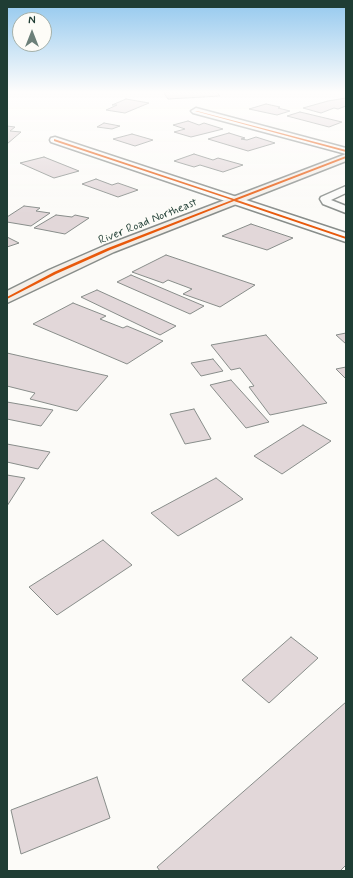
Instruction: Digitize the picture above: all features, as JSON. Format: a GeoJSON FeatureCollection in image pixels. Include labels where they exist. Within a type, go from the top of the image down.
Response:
{"type":"FeatureCollection","features":[{"type":"Feature","properties":{"kind":"main road","name":"River Road Northeast"},"geometry":{"type":"LineString","coordinates":[[7,298],[55,273],[109,249],[346,157]]}},
{"type":"Feature","properties":{"kind":"street"},"geometry":{"type":"LineString","coordinates":[[275,132],[346,151]]}},
{"type":"Feature","properties":{"kind":"street"},"geometry":{"type":"LineString","coordinates":[[55,140],[346,238]]}},
{"type":"Feature","properties":{"kind":"lane"},"geometry":{"type":"LineString","coordinates":[[346,189],[325,199],[327,202],[346,210]]}},
{"type":"Feature","properties":{"kind":"building"},"geometry":{"type":"Polygon","coordinates":[[[7,132],[21,132],[7,144],[7,132]]]}},
{"type":"Feature","properties":{"kind":"building"},"geometry":{"type":"Polygon","coordinates":[[[174,132],[211,132],[191,137],[174,132]]]}},
{"type":"Feature","properties":{"kind":"building"},"geometry":{"type":"Polygon","coordinates":[[[229,133],[245,138],[241,139],[247,140],[256,137],[275,143],[248,151],[208,139],[229,133]]]}},
{"type":"Feature","properties":{"kind":"building"},"geometry":{"type":"Polygon","coordinates":[[[132,134],[153,140],[135,146],[113,139],[132,134]]]}},
{"type":"Feature","properties":{"kind":"building"},"geometry":{"type":"Polygon","coordinates":[[[194,154],[213,160],[218,158],[243,165],[223,172],[200,165],[194,167],[174,161],[194,154]]]}},
{"type":"Feature","properties":{"kind":"building"},"geometry":{"type":"Polygon","coordinates":[[[44,157],[79,171],[54,178],[20,163],[44,157]]]}},
{"type":"Feature","properties":{"kind":"building"},"geometry":{"type":"Polygon","coordinates":[[[96,179],[112,185],[118,183],[138,190],[118,197],[82,184],[96,179]]]}},
{"type":"Feature","properties":{"kind":"building"},"geometry":{"type":"Polygon","coordinates":[[[24,206],[40,208],[36,211],[50,213],[31,226],[7,222],[7,217],[24,206]]]}},
{"type":"Feature","properties":{"kind":"building"},"geometry":{"type":"Polygon","coordinates":[[[56,215],[72,217],[75,215],[89,218],[65,234],[34,228],[56,215]]]}},
{"type":"Feature","properties":{"kind":"building"},"geometry":{"type":"Polygon","coordinates":[[[251,224],[293,238],[267,250],[222,236],[251,224]]]}},
{"type":"Feature","properties":{"kind":"building"},"geometry":{"type":"Polygon","coordinates":[[[7,237],[19,243],[7,247],[7,237]]]}},
{"type":"Feature","properties":{"kind":"building"},"geometry":{"type":"Polygon","coordinates":[[[166,255],[255,285],[220,307],[183,294],[192,289],[168,280],[163,283],[132,272],[166,255]]]}},
{"type":"Feature","properties":{"kind":"building"},"geometry":{"type":"Polygon","coordinates":[[[131,275],[204,306],[190,314],[117,282],[131,275]]]}},
{"type":"Feature","properties":{"kind":"building"},"geometry":{"type":"Polygon","coordinates":[[[97,290],[176,326],[160,335],[81,297],[97,290]]]}},
{"type":"Feature","properties":{"kind":"building"},"geometry":{"type":"Polygon","coordinates":[[[73,303],[106,316],[100,319],[123,328],[127,326],[163,341],[127,364],[33,324],[73,303]]]}},
{"type":"Feature","properties":{"kind":"building"},"geometry":{"type":"Polygon","coordinates":[[[346,333],[346,344],[336,335],[346,333]]]}},
{"type":"Feature","properties":{"kind":"building"},"geometry":{"type":"Polygon","coordinates":[[[266,335],[327,403],[270,415],[249,387],[254,386],[240,368],[231,370],[211,345],[266,335]]]}},
{"type":"Feature","properties":{"kind":"building"},"geometry":{"type":"Polygon","coordinates":[[[7,353],[108,376],[77,411],[30,399],[35,393],[7,386],[7,353]]]}},
{"type":"Feature","properties":{"kind":"building"},"geometry":{"type":"Polygon","coordinates":[[[213,359],[223,371],[201,376],[191,363],[213,359]]]}},
{"type":"Feature","properties":{"kind":"building"},"geometry":{"type":"Polygon","coordinates":[[[346,367],[346,379],[336,369],[346,367]]]}},
{"type":"Feature","properties":{"kind":"building"},"geometry":{"type":"Polygon","coordinates":[[[231,380],[269,422],[246,428],[210,385],[231,380]]]}},
{"type":"Feature","properties":{"kind":"building"},"geometry":{"type":"Polygon","coordinates":[[[7,402],[53,410],[41,426],[7,419],[7,402]]]}},
{"type":"Feature","properties":{"kind":"building"},"geometry":{"type":"Polygon","coordinates":[[[194,409],[211,439],[185,444],[170,414],[194,409]]]}},
{"type":"Feature","properties":{"kind":"building"},"geometry":{"type":"Polygon","coordinates":[[[303,425],[331,441],[282,474],[254,456],[303,425]]]}},
{"type":"Feature","properties":{"kind":"building"},"geometry":{"type":"Polygon","coordinates":[[[7,444],[50,452],[38,469],[7,462],[7,444]]]}},
{"type":"Feature","properties":{"kind":"building"},"geometry":{"type":"Polygon","coordinates":[[[7,475],[25,478],[7,506],[7,475]]]}},
{"type":"Feature","properties":{"kind":"building"},"geometry":{"type":"Polygon","coordinates":[[[216,478],[243,499],[178,536],[151,513],[216,478]]]}},
{"type":"Feature","properties":{"kind":"building"},"geometry":{"type":"Polygon","coordinates":[[[103,540],[132,565],[57,615],[29,587],[103,540]]]}},
{"type":"Feature","properties":{"kind":"building"},"geometry":{"type":"Polygon","coordinates":[[[291,637],[318,658],[269,703],[242,680],[291,637]]]}},
{"type":"Feature","properties":{"kind":"building"},"geometry":{"type":"Polygon","coordinates":[[[346,702],[346,865],[340,871],[160,871],[157,867],[346,702]]]}},
{"type":"Feature","properties":{"kind":"building"},"geometry":{"type":"Polygon","coordinates":[[[97,777],[110,818],[21,854],[11,810],[97,777]]]}},
{"type":"Feature","properties":{"kind":"cycle path"},"geometry":{"type":"LineString","coordinates":[[275,132],[346,151]]}},
{"type":"Feature","properties":{"kind":"cycle path"},"geometry":{"type":"LineString","coordinates":[[55,140],[346,238]]}},
{"type":"Feature","properties":{"kind":"cycle path"},"geometry":{"type":"LineString","coordinates":[[7,298],[55,273],[109,249],[346,157]]}}]}
